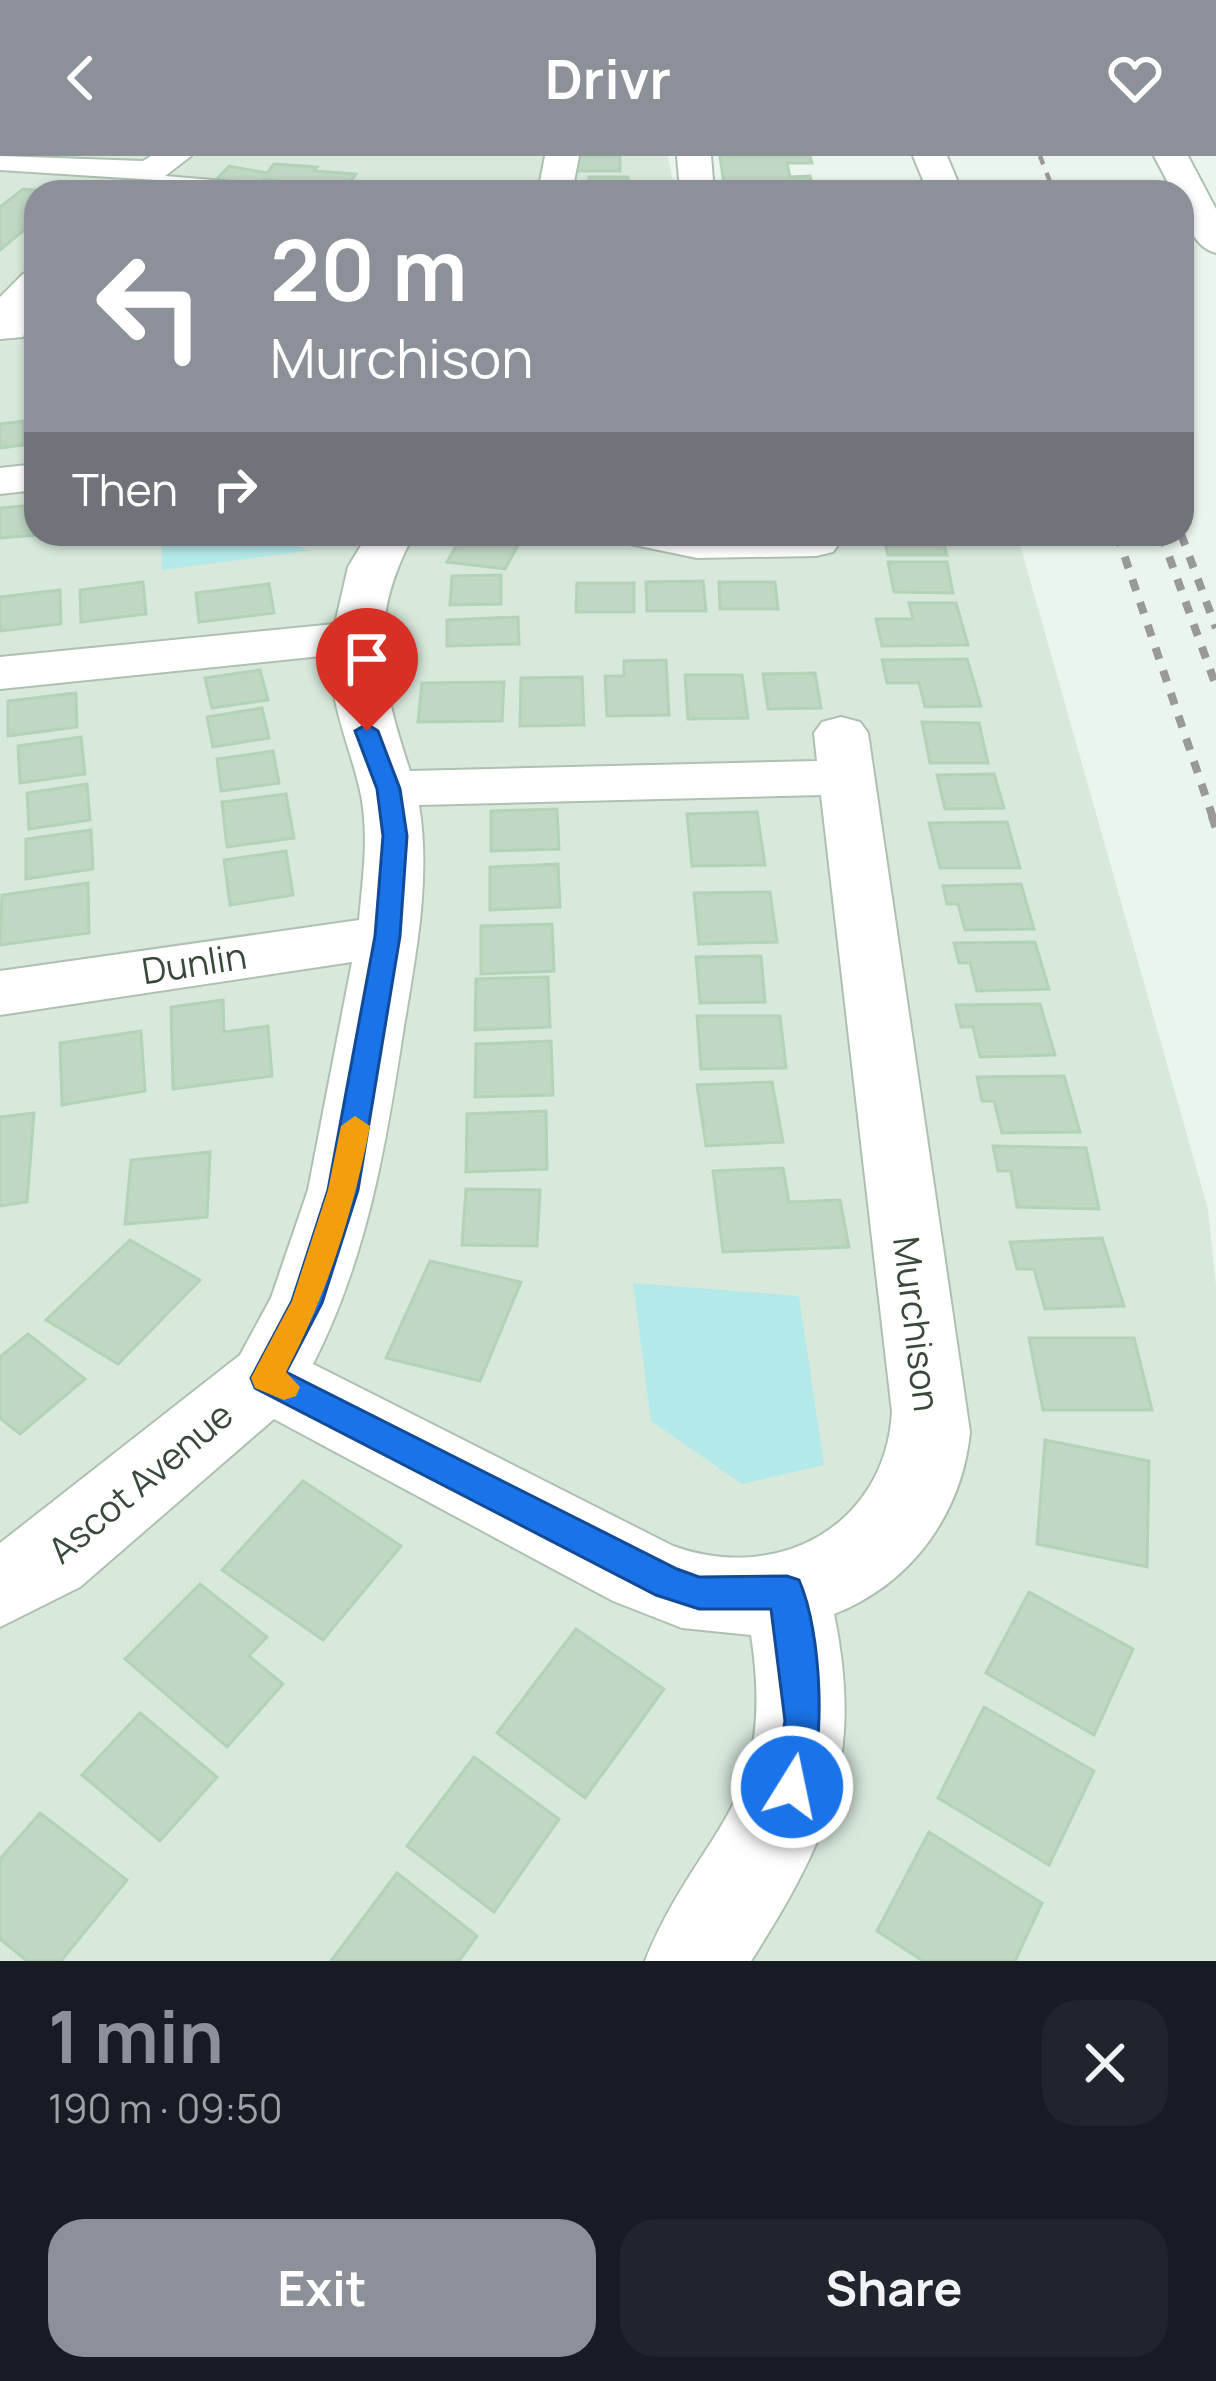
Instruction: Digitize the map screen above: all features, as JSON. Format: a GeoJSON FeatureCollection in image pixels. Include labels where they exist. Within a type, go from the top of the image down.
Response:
{"type":"FeatureCollection","features":[{"type":"Feature","properties":{"kind":"street"},"geometry":{"type":"LineString","coordinates":[[1172,156],[1191,180]]}},
{"type":"Feature","properties":{"kind":"street"},"geometry":{"type":"LineString","coordinates":[[0,160],[172,171]]}},
{"type":"Feature","properties":{"kind":"street"},"geometry":{"type":"LineString","coordinates":[[1204,197],[1216,242]]}},
{"type":"Feature","properties":{"kind":"street"},"geometry":{"type":"LineString","coordinates":[[15,329],[13,306],[24,294]]}},
{"type":"Feature","properties":{"kind":"street","name":"Ascot Avenue"},"geometry":{"type":"LineString","coordinates":[[0,1587],[50,1560],[267,1378],[307,1303],[343,1190],[388,936],[395,836],[388,789],[356,685],[357,637],[373,546]]}},
{"type":"Feature","properties":{"kind":"street"},"geometry":{"type":"LineString","coordinates":[[727,546],[818,552]]}},
{"type":"Feature","properties":{"kind":"street"},"geometry":{"type":"LineString","coordinates":[[0,673],[357,637]]}},
{"type":"Feature","properties":{"kind":"street","name":"Murchison"},"geometry":{"type":"LineString","coordinates":[[267,1378],[669,1583],[699,1593],[787,1592],[864,1557],[922,1489],[931,1445],[843,755],[388,789]]}},
{"type":"Feature","properties":{"kind":"street","name":"Dunlin"},"geometry":{"type":"LineString","coordinates":[[0,993],[388,936]]}},
{"type":"Feature","properties":{"kind":"street"},"geometry":{"type":"LineString","coordinates":[[694,1961],[752,1872],[792,1787],[803,1721],[787,1592]]}},
{"type":"Feature","properties":{"kind":"shaded area"},"geometry":{"type":"Polygon","coordinates":[[[0,156],[668,156],[673,180],[24,180],[24,546],[1020,546],[1208,1209],[1216,1286],[1216,1961],[0,1961],[0,156]]]}},
{"type":"Feature","properties":{"kind":"shaded area"},"geometry":{"type":"Polygon","coordinates":[[[162,546],[297,546],[309,551],[162,570],[162,546]]]}},
{"type":"Feature","properties":{"kind":"shaded area"},"geometry":{"type":"Polygon","coordinates":[[[633,1283],[799,1296],[824,1465],[742,1484],[651,1421],[633,1283]]]}},
{"type":"Feature","properties":{"kind":"building"},"geometry":{"type":"Polygon","coordinates":[[[574,156],[620,156],[620,171],[573,171],[574,156]]]}},
{"type":"Feature","properties":{"kind":"building"},"geometry":{"type":"Polygon","coordinates":[[[720,156],[810,156],[812,163],[787,163],[790,177],[810,176],[811,180],[723,180],[720,156]]]}},
{"type":"Feature","properties":{"kind":"building"},"geometry":{"type":"Polygon","coordinates":[[[274,164],[356,174],[352,180],[216,180],[229,166],[267,173],[274,164]]]}},
{"type":"Feature","properties":{"kind":"building"},"geometry":{"type":"Polygon","coordinates":[[[589,177],[628,177],[628,180],[589,177]]]}},
{"type":"Feature","properties":{"kind":"building"},"geometry":{"type":"Polygon","coordinates":[[[24,189],[24,230],[0,250],[0,207],[24,189]]]}},
{"type":"Feature","properties":{"kind":"building"},"geometry":{"type":"Polygon","coordinates":[[[24,421],[24,445],[0,448],[0,424],[24,421]]]}},
{"type":"Feature","properties":{"kind":"building"},"geometry":{"type":"Polygon","coordinates":[[[24,506],[24,536],[0,538],[0,508],[24,506]]]}},
{"type":"Feature","properties":{"kind":"building"},"geometry":{"type":"Polygon","coordinates":[[[456,546],[518,546],[505,569],[447,562],[456,546]]]}},
{"type":"Feature","properties":{"kind":"building"},"geometry":{"type":"Polygon","coordinates":[[[886,546],[944,546],[947,555],[888,555],[886,546]]]}},
{"type":"Feature","properties":{"kind":"building"},"geometry":{"type":"Polygon","coordinates":[[[888,562],[947,562],[953,593],[894,592],[888,562]]]}},
{"type":"Feature","properties":{"kind":"building"},"geometry":{"type":"Polygon","coordinates":[[[501,575],[501,604],[450,605],[452,576],[501,575]]]}},
{"type":"Feature","properties":{"kind":"building"},"geometry":{"type":"Polygon","coordinates":[[[703,581],[706,611],[647,611],[646,582],[703,581]]]}},
{"type":"Feature","properties":{"kind":"building"},"geometry":{"type":"Polygon","coordinates":[[[143,582],[146,614],[81,622],[80,590],[143,582]]]}},
{"type":"Feature","properties":{"kind":"building"},"geometry":{"type":"Polygon","coordinates":[[[719,582],[775,582],[778,609],[720,609],[719,582]]]}},
{"type":"Feature","properties":{"kind":"building"},"geometry":{"type":"Polygon","coordinates":[[[577,583],[634,583],[634,612],[576,612],[577,583]]]}},
{"type":"Feature","properties":{"kind":"building"},"geometry":{"type":"Polygon","coordinates":[[[269,584],[274,613],[199,622],[196,593],[269,584]]]}},
{"type":"Feature","properties":{"kind":"building"},"geometry":{"type":"Polygon","coordinates":[[[60,590],[61,624],[0,631],[0,597],[60,590]]]}},
{"type":"Feature","properties":{"kind":"building"},"geometry":{"type":"Polygon","coordinates":[[[909,603],[956,603],[968,645],[882,646],[876,619],[913,619],[909,603]]]}},
{"type":"Feature","properties":{"kind":"building"},"geometry":{"type":"Polygon","coordinates":[[[518,617],[519,644],[447,646],[447,620],[518,617]]]}},
{"type":"Feature","properties":{"kind":"building"},"geometry":{"type":"Polygon","coordinates":[[[967,659],[981,706],[925,707],[919,683],[887,683],[882,660],[967,659]]]}},
{"type":"Feature","properties":{"kind":"building"},"geometry":{"type":"Polygon","coordinates":[[[666,660],[669,715],[607,716],[605,676],[624,676],[624,661],[666,660]]]}},
{"type":"Feature","properties":{"kind":"building"},"geometry":{"type":"Polygon","coordinates":[[[260,670],[268,700],[212,708],[205,678],[260,670]]]}},
{"type":"Feature","properties":{"kind":"building"},"geometry":{"type":"Polygon","coordinates":[[[815,673],[821,708],[768,709],[763,674],[815,673]]]}},
{"type":"Feature","properties":{"kind":"building"},"geometry":{"type":"Polygon","coordinates":[[[685,675],[742,675],[748,718],[688,719],[685,675]]]}},
{"type":"Feature","properties":{"kind":"building"},"geometry":{"type":"Polygon","coordinates":[[[582,677],[584,725],[520,726],[521,678],[582,677]]]}},
{"type":"Feature","properties":{"kind":"building"},"geometry":{"type":"Polygon","coordinates":[[[504,682],[502,721],[418,722],[422,683],[504,682]]]}},
{"type":"Feature","properties":{"kind":"building"},"geometry":{"type":"Polygon","coordinates":[[[76,693],[77,727],[8,736],[8,701],[76,693]]]}},
{"type":"Feature","properties":{"kind":"building"},"geometry":{"type":"Polygon","coordinates":[[[262,708],[269,738],[213,747],[207,717],[262,708]]]}},
{"type":"Feature","properties":{"kind":"building"},"geometry":{"type":"Polygon","coordinates":[[[922,722],[979,723],[988,763],[930,763],[922,722]]]}},
{"type":"Feature","properties":{"kind":"building"},"geometry":{"type":"Polygon","coordinates":[[[81,737],[85,774],[20,783],[18,746],[81,737]]]}},
{"type":"Feature","properties":{"kind":"building"},"geometry":{"type":"Polygon","coordinates":[[[273,751],[279,783],[221,791],[217,759],[273,751]]]}},
{"type":"Feature","properties":{"kind":"building"},"geometry":{"type":"Polygon","coordinates":[[[994,774],[1004,808],[945,809],[937,775],[994,774]]]}},
{"type":"Feature","properties":{"kind":"building"},"geometry":{"type":"Polygon","coordinates":[[[87,784],[90,820],[29,829],[27,793],[87,784]]]}},
{"type":"Feature","properties":{"kind":"building"},"geometry":{"type":"Polygon","coordinates":[[[286,794],[294,838],[227,847],[222,802],[286,794]]]}},
{"type":"Feature","properties":{"kind":"building"},"geometry":{"type":"Polygon","coordinates":[[[557,809],[559,849],[491,851],[491,811],[557,809]]]}},
{"type":"Feature","properties":{"kind":"building"},"geometry":{"type":"Polygon","coordinates":[[[757,812],[765,865],[692,866],[687,814],[757,812]]]}},
{"type":"Feature","properties":{"kind":"building"},"geometry":{"type":"Polygon","coordinates":[[[1007,822],[1020,868],[940,868],[929,823],[1007,822]]]}},
{"type":"Feature","properties":{"kind":"building"},"geometry":{"type":"Polygon","coordinates":[[[91,830],[93,869],[26,879],[26,839],[91,830]]]}},
{"type":"Feature","properties":{"kind":"building"},"geometry":{"type":"Polygon","coordinates":[[[286,851],[293,895],[230,905],[224,860],[286,851]]]}},
{"type":"Feature","properties":{"kind":"building"},"geometry":{"type":"Polygon","coordinates":[[[558,864],[560,907],[490,910],[490,867],[558,864]]]}},
{"type":"Feature","properties":{"kind":"building"},"geometry":{"type":"Polygon","coordinates":[[[88,883],[89,933],[0,945],[2,895],[88,883]]]}},
{"type":"Feature","properties":{"kind":"building"},"geometry":{"type":"Polygon","coordinates":[[[1021,884],[1034,929],[965,930],[958,904],[947,904],[943,886],[1021,884]]]}},
{"type":"Feature","properties":{"kind":"building"},"geometry":{"type":"Polygon","coordinates":[[[770,892],[777,942],[699,944],[694,893],[770,892]]]}},
{"type":"Feature","properties":{"kind":"building"},"geometry":{"type":"Polygon","coordinates":[[[552,924],[554,971],[481,974],[481,926],[552,924]]]}},
{"type":"Feature","properties":{"kind":"building"},"geometry":{"type":"Polygon","coordinates":[[[1035,942],[1049,989],[977,991],[970,963],[959,963],[954,943],[1035,942]]]}},
{"type":"Feature","properties":{"kind":"building"},"geometry":{"type":"Polygon","coordinates":[[[761,956],[765,1002],[700,1003],[696,957],[761,956]]]}},
{"type":"Feature","properties":{"kind":"building"},"geometry":{"type":"Polygon","coordinates":[[[548,977],[550,1027],[475,1030],[476,979],[548,977]]]}},
{"type":"Feature","properties":{"kind":"building"},"geometry":{"type":"Polygon","coordinates":[[[223,1000],[224,1032],[268,1026],[272,1076],[173,1089],[171,1007],[223,1000]]]}},
{"type":"Feature","properties":{"kind":"building"},"geometry":{"type":"Polygon","coordinates":[[[1040,1004],[1055,1055],[980,1057],[973,1027],[961,1027],[956,1005],[1040,1004]]]}},
{"type":"Feature","properties":{"kind":"building"},"geometry":{"type":"Polygon","coordinates":[[[697,1016],[780,1016],[786,1068],[701,1069],[697,1016]]]}},
{"type":"Feature","properties":{"kind":"building"},"geometry":{"type":"Polygon","coordinates":[[[141,1031],[145,1091],[62,1105],[60,1043],[141,1031]]]}},
{"type":"Feature","properties":{"kind":"building"},"geometry":{"type":"Polygon","coordinates":[[[551,1041],[553,1095],[475,1097],[476,1044],[551,1041]]]}},
{"type":"Feature","properties":{"kind":"building"},"geometry":{"type":"Polygon","coordinates":[[[1064,1076],[1080,1132],[1002,1133],[994,1101],[982,1101],[977,1077],[1064,1076]]]}},
{"type":"Feature","properties":{"kind":"building"},"geometry":{"type":"Polygon","coordinates":[[[772,1082],[783,1142],[706,1146],[697,1085],[772,1082]]]}},
{"type":"Feature","properties":{"kind":"building"},"geometry":{"type":"Polygon","coordinates":[[[546,1111],[547,1169],[466,1172],[467,1114],[546,1111]]]}},
{"type":"Feature","properties":{"kind":"building"},"geometry":{"type":"Polygon","coordinates":[[[34,1113],[27,1202],[0,1206],[0,1117],[34,1113]]]}},
{"type":"Feature","properties":{"kind":"building"},"geometry":{"type":"Polygon","coordinates":[[[993,1146],[1086,1148],[1099,1209],[1017,1207],[1011,1171],[998,1171],[993,1146]]]}},
{"type":"Feature","properties":{"kind":"building"},"geometry":{"type":"Polygon","coordinates":[[[210,1152],[207,1217],[125,1224],[131,1160],[210,1152]]]}},
{"type":"Feature","properties":{"kind":"building"},"geometry":{"type":"Polygon","coordinates":[[[783,1168],[789,1202],[840,1200],[849,1247],[723,1252],[713,1171],[783,1168]]]}},
{"type":"Feature","properties":{"kind":"building"},"geometry":{"type":"Polygon","coordinates":[[[466,1189],[540,1190],[537,1246],[462,1245],[466,1189]]]}},
{"type":"Feature","properties":{"kind":"building"},"geometry":{"type":"Polygon","coordinates":[[[1102,1238],[1124,1306],[1045,1309],[1034,1269],[1017,1269],[1010,1242],[1102,1238]]]}},
{"type":"Feature","properties":{"kind":"building"},"geometry":{"type":"Polygon","coordinates":[[[130,1240],[200,1280],[118,1364],[46,1320],[130,1240]]]}},
{"type":"Feature","properties":{"kind":"building"},"geometry":{"type":"Polygon","coordinates":[[[430,1261],[521,1282],[480,1381],[386,1358],[430,1261]]]}},
{"type":"Feature","properties":{"kind":"building"},"geometry":{"type":"Polygon","coordinates":[[[28,1334],[85,1379],[20,1434],[0,1418],[0,1357],[28,1334]]]}},
{"type":"Feature","properties":{"kind":"building"},"geometry":{"type":"Polygon","coordinates":[[[1029,1338],[1134,1338],[1152,1410],[1043,1410],[1029,1338]]]}},
{"type":"Feature","properties":{"kind":"building"},"geometry":{"type":"Polygon","coordinates":[[[1045,1440],[1149,1461],[1147,1567],[1037,1544],[1045,1440]]]}},
{"type":"Feature","properties":{"kind":"building"},"geometry":{"type":"Polygon","coordinates":[[[303,1481],[401,1546],[323,1640],[222,1570],[303,1481]]]}},
{"type":"Feature","properties":{"kind":"building"},"geometry":{"type":"Polygon","coordinates":[[[200,1584],[267,1637],[249,1656],[283,1684],[227,1747],[125,1659],[200,1584]]]}},
{"type":"Feature","properties":{"kind":"building"},"geometry":{"type":"Polygon","coordinates":[[[1029,1592],[1133,1649],[1094,1735],[986,1673],[1029,1592]]]}},
{"type":"Feature","properties":{"kind":"building"},"geometry":{"type":"Polygon","coordinates":[[[576,1629],[664,1689],[585,1798],[497,1733],[576,1629]]]}},
{"type":"Feature","properties":{"kind":"building"},"geometry":{"type":"Polygon","coordinates":[[[984,1707],[1094,1771],[1049,1865],[938,1798],[984,1707]]]}},
{"type":"Feature","properties":{"kind":"building"},"geometry":{"type":"Polygon","coordinates":[[[140,1713],[217,1777],[160,1841],[82,1775],[140,1713]]]}},
{"type":"Feature","properties":{"kind":"building"},"geometry":{"type":"Polygon","coordinates":[[[474,1757],[559,1819],[494,1912],[407,1846],[474,1757]]]}},
{"type":"Feature","properties":{"kind":"building"},"geometry":{"type":"Polygon","coordinates":[[[40,1813],[127,1880],[61,1961],[27,1961],[0,1939],[0,1859],[40,1813]]]}},
{"type":"Feature","properties":{"kind":"building"},"geometry":{"type":"Polygon","coordinates":[[[929,1832],[1042,1903],[1015,1961],[923,1961],[877,1931],[929,1832]]]}},
{"type":"Feature","properties":{"kind":"building"},"geometry":{"type":"Polygon","coordinates":[[[397,1873],[477,1936],[459,1961],[331,1961],[397,1873]]]}},
{"type":"Feature","properties":{"kind":"railway"},"geometry":{"type":"LineString","coordinates":[[1040,156],[1049,180]]}},
{"type":"Feature","properties":{"kind":"railway"},"geometry":{"type":"LineString","coordinates":[[1121,546],[1213,818]]}},
{"type":"Feature","properties":{"kind":"railway"},"geometry":{"type":"LineString","coordinates":[[1165,546],[1216,686]]}},
{"type":"Feature","properties":{"kind":"railway"},"geometry":{"type":"LineString","coordinates":[[1185,546],[1216,628]]}},
{"type":"Feature","properties":{"kind":"railway"},"geometry":{"type":"LineString","coordinates":[[1213,818],[1216,827]]}},
{"type":"Feature","properties":{"kind":"slow traffic"},"geometry":{"type":"LineString","coordinates":[[284,1387],[267,1378],[307,1303],[343,1190],[355,1126]]}},
{"type":"Feature","properties":{"kind":"route"},"geometry":{"type":"LineString","coordinates":[[367,731],[388,789],[395,836],[388,936],[343,1190],[307,1303],[267,1378],[669,1583],[699,1593],[787,1592],[803,1721],[792,1787]]}}]}
